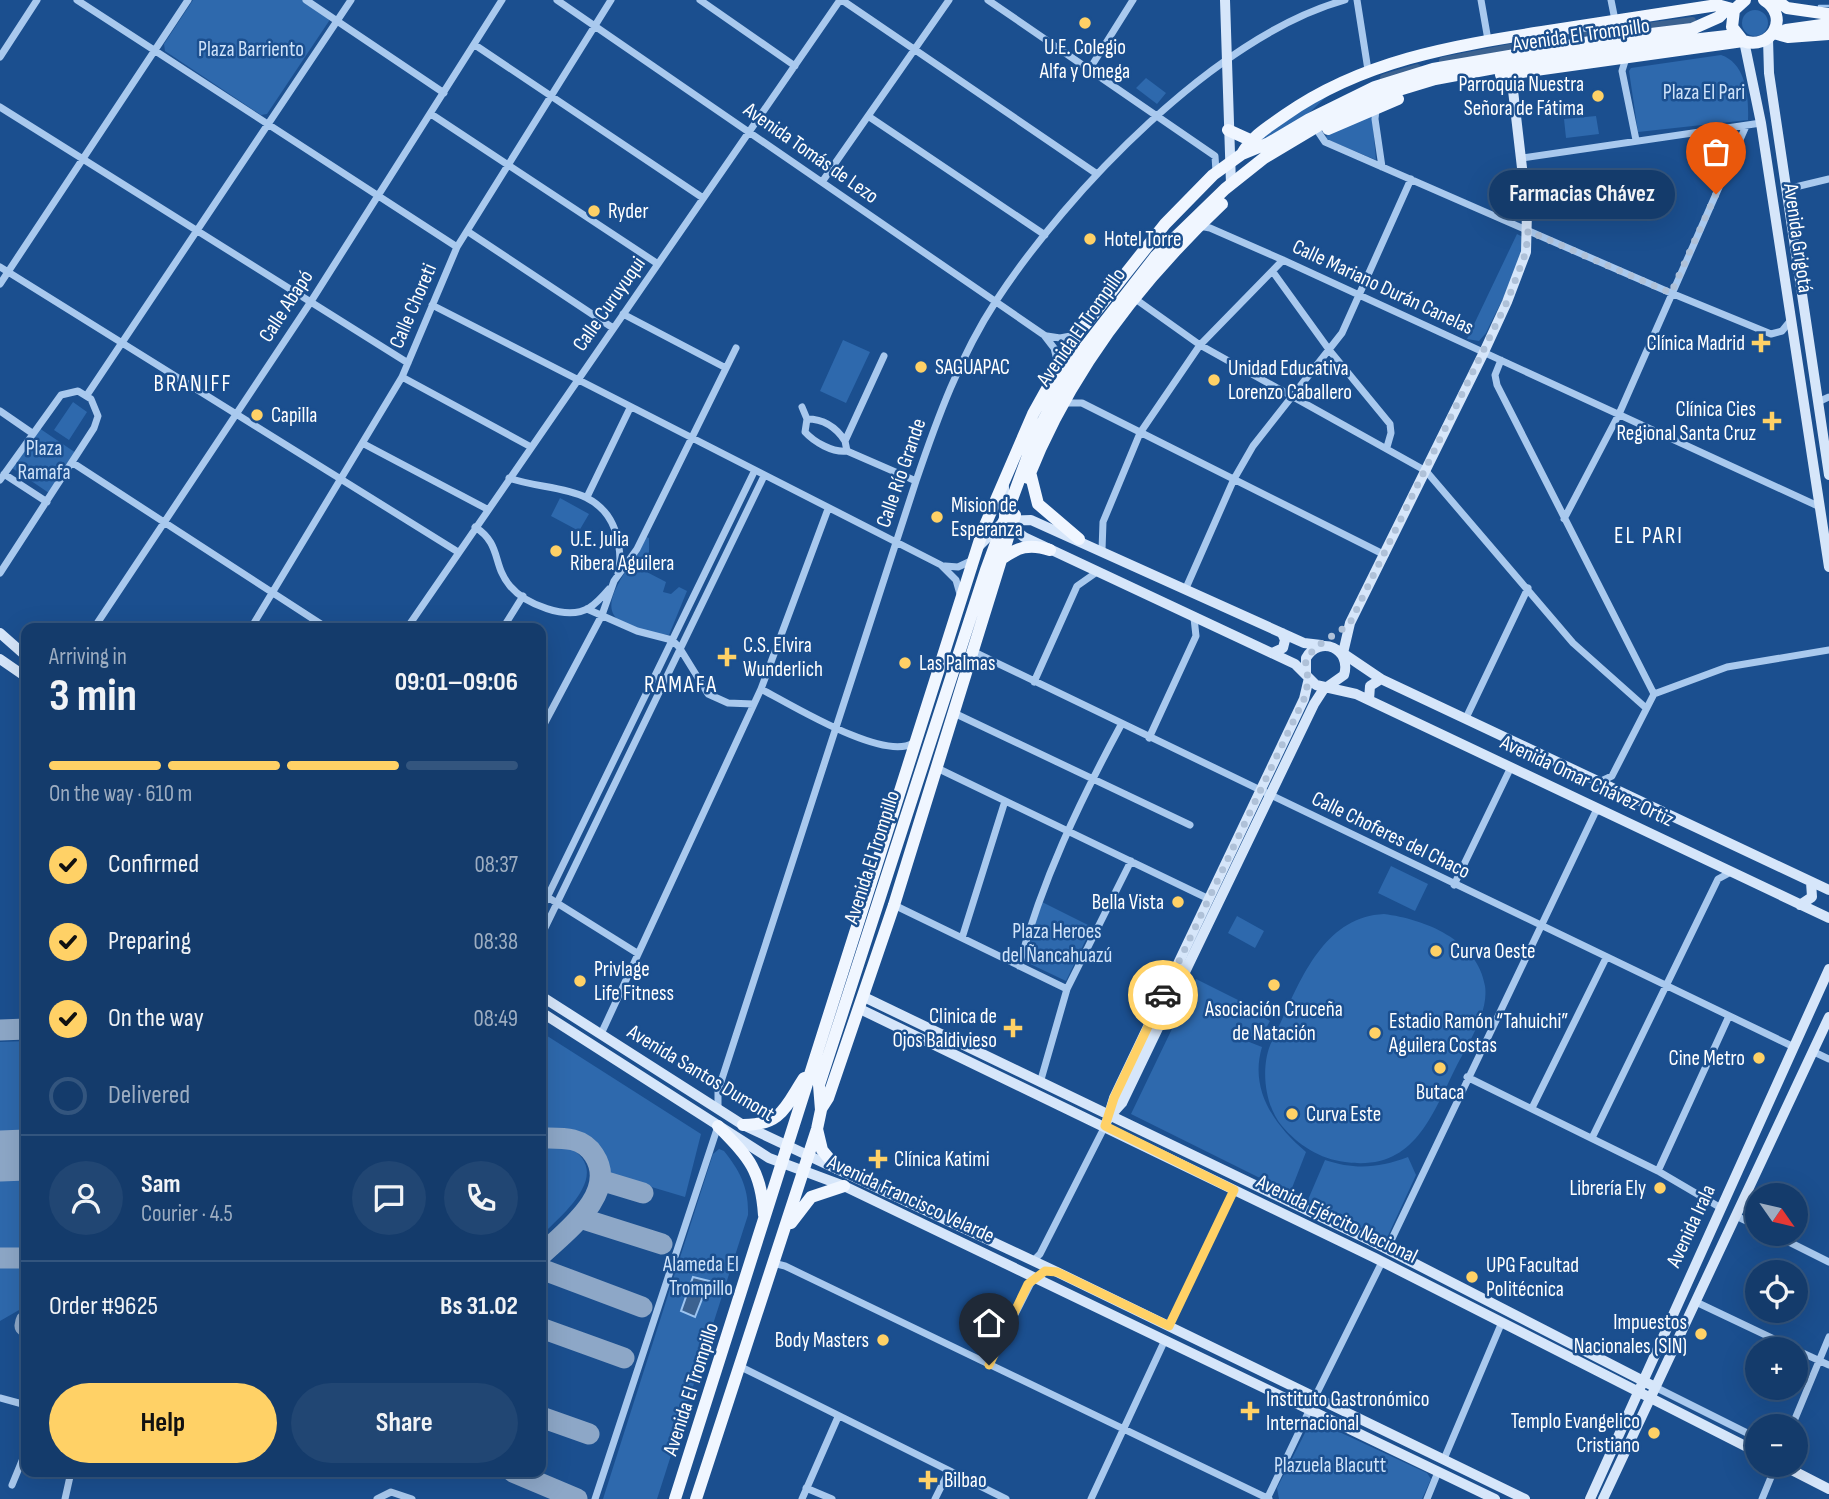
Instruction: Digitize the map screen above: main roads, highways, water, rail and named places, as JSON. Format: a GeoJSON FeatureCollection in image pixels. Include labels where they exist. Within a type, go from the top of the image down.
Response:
{"type":"FeatureCollection","features":[{"type":"Feature","properties":{"kind":"main road"},"geometry":{"type":"LineString","coordinates":[[1225,0],[1231,184]]}},
{"type":"Feature","properties":{"kind":"main road"},"geometry":{"type":"LineString","coordinates":[[1771,1],[1787,8],[1829,14]]}},
{"type":"Feature","properties":{"kind":"main road"},"geometry":{"type":"LineString","coordinates":[[1771,1],[1777,15],[1774,36]]}},
{"type":"Feature","properties":{"kind":"main road","name":"Avenida El Trompillo"},"geometry":{"type":"LineString","coordinates":[[1241,154],[1250,140],[1294,108],[1368,70],[1430,50],[1717,5],[1736,5]]}},
{"type":"Feature","properties":{"kind":"main road"},"geometry":{"type":"LineString","coordinates":[[1736,5],[1732,23],[1741,39],[1756,44],[1790,28],[1829,24]]}},
{"type":"Feature","properties":{"kind":"main road","name":"Avenida El Trompillo"},"geometry":{"type":"LineString","coordinates":[[675,1499],[976,554],[1004,477],[1058,364],[1077,335],[1165,224],[1216,173],[1241,154],[1269,144],[1308,120],[1375,87],[1433,69],[1602,40],[1692,29],[1719,17],[1736,5]]}},
{"type":"Feature","properties":{"kind":"main road"},"geometry":{"type":"LineString","coordinates":[[1774,36],[1829,34]]}},
{"type":"Feature","properties":{"kind":"main road","name":"Avenida Grigotá"},"geometry":{"type":"LineString","coordinates":[[1774,36],[1769,73],[1823,400],[1829,475]]}},
{"type":"Feature","properties":{"kind":"main road","name":"Avenida Grigotá"},"geometry":{"type":"LineString","coordinates":[[1741,39],[1761,119],[1829,567]]}},
{"type":"Feature","properties":{"kind":"main road","name":"Avenida El Trompillo"},"geometry":{"type":"LineString","coordinates":[[696,1499],[817,1129],[821,1110],[819,1085],[912,796],[1010,522],[1063,404],[1098,346],[1133,297],[1197,226],[1250,178],[1319,134],[1378,101],[1511,73],[1741,39]]}},
{"type":"Feature","properties":{"kind":"main road","name":"Avenida El Trompillo"},"geometry":{"type":"LineString","coordinates":[[821,1110],[828,1098],[862,1003],[894,905],[974,652],[1028,457],[1055,394],[1101,324],[1156,256],[1231,184],[1264,158],[1341,112],[1435,79],[1522,63],[1603,50],[1741,39]]}},
{"type":"Feature","properties":{"kind":"main road"},"geometry":{"type":"LineString","coordinates":[[1522,63],[1550,68]]}},
{"type":"Feature","properties":{"kind":"main road"},"geometry":{"type":"LineString","coordinates":[[1107,1121],[1114,1098],[1171,990],[1265,794],[1326,687],[1344,675],[1343,654],[1350,623],[1484,352],[1521,267],[1528,231],[1511,73]]}},
{"type":"Feature","properties":{"kind":"main road"},"geometry":{"type":"LineString","coordinates":[[1308,120],[1346,81]]}},
{"type":"Feature","properties":{"kind":"main road"},"geometry":{"type":"LineString","coordinates":[[1761,119],[1772,164],[1783,166]]}},
{"type":"Feature","properties":{"kind":"main road"},"geometry":{"type":"LineString","coordinates":[[1228,130],[1250,140]]}},
{"type":"Feature","properties":{"kind":"main road"},"geometry":{"type":"LineString","coordinates":[[1228,146],[1241,154],[1264,158]]}},
{"type":"Feature","properties":{"kind":"main road"},"geometry":{"type":"LineString","coordinates":[[1028,457],[1038,504],[1079,539]]}},
{"type":"Feature","properties":{"kind":"main road"},"geometry":{"type":"LineString","coordinates":[[1004,477],[1010,522],[1050,550]]}},
{"type":"Feature","properties":{"kind":"main road"},"geometry":{"type":"LineString","coordinates":[[976,554],[1010,522],[1031,520],[1079,539],[1304,643],[1334,647],[1343,654]]}},
{"type":"Feature","properties":{"kind":"main road"},"geometry":{"type":"LineString","coordinates":[[1000,560],[1020,547],[1038,546],[1050,550],[1295,664],[1308,678],[1326,687]]}},
{"type":"Feature","properties":{"kind":"main road"},"geometry":{"type":"LineString","coordinates":[[1072,560],[1108,573],[1115,567],[1115,556]]}},
{"type":"Feature","properties":{"kind":"main road"},"geometry":{"type":"LineString","coordinates":[[1121,583],[1119,574],[1130,566],[1167,579]]}},
{"type":"Feature","properties":{"kind":"main road"},"geometry":{"type":"LineString","coordinates":[[1265,794],[1304,699],[1308,678],[1306,658],[1350,623]]}},
{"type":"Feature","properties":{"kind":"main road"},"geometry":{"type":"LineString","coordinates":[[0,633],[21,652]]}},
{"type":"Feature","properties":{"kind":"main road"},"geometry":{"type":"LineString","coordinates":[[1272,653],[1280,651],[1284,644],[1282,633]]}},
{"type":"Feature","properties":{"kind":"main road"},"geometry":{"type":"LineString","coordinates":[[0,653],[8,648],[9,641]]}},
{"type":"Feature","properties":{"kind":"main road","name":"Avenida Omar Chávez Ortiz"},"geometry":{"type":"LineString","coordinates":[[1343,654],[1381,678],[1660,813],[1829,890]]}},
{"type":"Feature","properties":{"kind":"main road"},"geometry":{"type":"LineString","coordinates":[[21,660],[14,656],[3,662],[21,674]]}},
{"type":"Feature","properties":{"kind":"main road"},"geometry":{"type":"LineString","coordinates":[[1369,700],[1370,686],[1381,678]]}},
{"type":"Feature","properties":{"kind":"main road","name":"Avenida Omar Chávez Ortiz"},"geometry":{"type":"LineString","coordinates":[[1326,687],[1343,689],[1369,700],[1825,916]]}},
{"type":"Feature","properties":{"kind":"main road"},"geometry":{"type":"LineString","coordinates":[[912,796],[946,738]]}},
{"type":"Feature","properties":{"kind":"main road"},"geometry":{"type":"LineString","coordinates":[[1650,832],[1661,825],[1660,813]]}},
{"type":"Feature","properties":{"kind":"main road"},"geometry":{"type":"LineString","coordinates":[[1669,841],[1669,829],[1679,821]]}},
{"type":"Feature","properties":{"kind":"main road"},"geometry":{"type":"LineString","coordinates":[[1800,905],[1812,897],[1811,882]]}},
{"type":"Feature","properties":{"kind":"main road"},"geometry":{"type":"LineString","coordinates":[[1825,916],[1829,931]]}},
{"type":"Feature","properties":{"kind":"main road","name":"Avenida Irala"},"geometry":{"type":"LineString","coordinates":[[1590,1499],[1639,1385],[1829,969]]}},
{"type":"Feature","properties":{"kind":"main road","name":"Avenida Santos Dumont"},"geometry":{"type":"LineString","coordinates":[[546,999],[743,1125],[808,1156]]}},
{"type":"Feature","properties":{"kind":"main road","name":"Avenida Ejército Nacional"},"geometry":{"type":"LineString","coordinates":[[862,1003],[1041,1083],[1234,1190],[1503,1322],[1639,1385]]}},
{"type":"Feature","properties":{"kind":"main road","name":"Avenida Ejército Nacional"},"geometry":{"type":"LineString","coordinates":[[862,1003],[1107,1121],[1239,1178],[1386,1249],[1514,1314],[1745,1445]]}},
{"type":"Feature","properties":{"kind":"main road","name":"Avenida Santos Dumont"},"geometry":{"type":"LineString","coordinates":[[546,1015],[718,1126],[782,1164],[803,1172]]}},
{"type":"Feature","properties":{"kind":"main road","name":"Avenida Irala"},"geometry":{"type":"LineString","coordinates":[[1602,1499],[1829,1017]]}},
{"type":"Feature","properties":{"kind":"main road"},"geometry":{"type":"LineString","coordinates":[[743,1125],[769,1124],[776,1119],[813,1063]]}},
{"type":"Feature","properties":{"kind":"main road"},"geometry":{"type":"LineString","coordinates":[[718,1126],[751,1160],[757,1171],[765,1222]]}},
{"type":"Feature","properties":{"kind":"main road"},"geometry":{"type":"LineString","coordinates":[[817,1129],[822,1150],[837,1168]]}},
{"type":"Feature","properties":{"kind":"main road","name":"Avenida Francisco Velarde"},"geometry":{"type":"LineString","coordinates":[[808,1156],[1057,1272],[1525,1499]]}},
{"type":"Feature","properties":{"kind":"main road","name":"Avenida Francisco Velarde"},"geometry":{"type":"LineString","coordinates":[[803,1172],[844,1186],[1163,1342],[1495,1499]]}},
{"type":"Feature","properties":{"kind":"main road"},"geometry":{"type":"LineString","coordinates":[[1234,1190],[1242,1186],[1239,1178]]}},
{"type":"Feature","properties":{"kind":"main road"},"geometry":{"type":"LineString","coordinates":[[779,1245],[801,1206],[811,1197],[844,1186]]}},
{"type":"Feature","properties":{"kind":"main road"},"geometry":{"type":"LineString","coordinates":[[1380,1261],[1386,1249]]}},
{"type":"Feature","properties":{"kind":"main road"},"geometry":{"type":"LineString","coordinates":[[1005,1264],[1024,1268],[1031,1260]]}},
{"type":"Feature","properties":{"kind":"main road"},"geometry":{"type":"LineString","coordinates":[[1033,1279],[1041,1272],[1057,1272]]}},
{"type":"Feature","properties":{"kind":"main road"},"geometry":{"type":"LineString","coordinates":[[1503,1309],[1503,1322],[1514,1321],[1514,1314]]}},
{"type":"Feature","properties":{"kind":"main road"},"geometry":{"type":"LineString","coordinates":[[1163,1342],[1159,1329],[1168,1326]]}},
{"type":"Feature","properties":{"kind":"main road"},"geometry":{"type":"LineString","coordinates":[[1309,1411],[1305,1401],[1315,1397]]}},
{"type":"Feature","properties":{"kind":"main road"},"geometry":{"type":"LineString","coordinates":[[1438,1472],[1435,1463],[1444,1459]]}},
{"type":"Feature","properties":{"kind":"main road"},"geometry":{"type":"LineString","coordinates":[[1806,1477],[1829,1489]]}},
{"type":"Feature","properties":{"kind":"waterway"},"geometry":{"type":"LineString","coordinates":[[1819,6],[1829,6]]}},
{"type":"Feature","properties":{"kind":"waterway"},"geometry":{"type":"LineString","coordinates":[[1443,61],[1550,40],[1692,21]]}},
{"type":"Feature","properties":{"kind":"waterway"},"geometry":{"type":"LineString","coordinates":[[1384,78],[1417,68]]}},
{"type":"Feature","properties":{"kind":"place","name":"U.E. Colegio Alfa y Omega"},"geometry":{"type":"Point","coordinates":[1085,23]}},
{"type":"Feature","properties":{"kind":"place","name":"Parroquia Nuestra Señora de Fátima"},"geometry":{"type":"Point","coordinates":[1598,96]}},
{"type":"Feature","properties":{"kind":"place","name":"Farmacias Chávez"},"geometry":{"type":"Point","coordinates":[1716,194]}},
{"type":"Feature","properties":{"kind":"place","name":"Ryder"},"geometry":{"type":"Point","coordinates":[594,211]}},
{"type":"Feature","properties":{"kind":"place","name":"Hotel Torre"},"geometry":{"type":"Point","coordinates":[1090,239]}},
{"type":"Feature","properties":{"kind":"place","name":"Clínica Madrid"},"geometry":{"type":"Point","coordinates":[1761,343]}},
{"type":"Feature","properties":{"kind":"place","name":"SAGUAPAC"},"geometry":{"type":"Point","coordinates":[921,367]}},
{"type":"Feature","properties":{"kind":"place","name":"Unidad Educativa Lorenzo Caballero"},"geometry":{"type":"Point","coordinates":[1214,380]}},
{"type":"Feature","properties":{"kind":"place","name":"Capilla"},"geometry":{"type":"Point","coordinates":[257,415]}},
{"type":"Feature","properties":{"kind":"place","name":"Clínica Cies Regional Santa Cruz"},"geometry":{"type":"Point","coordinates":[1772,421]}},
{"type":"Feature","properties":{"kind":"place","name":"Mision de Esperanza"},"geometry":{"type":"Point","coordinates":[937,517]}},
{"type":"Feature","properties":{"kind":"place","name":"U.E. Julia Ribera Aguilera"},"geometry":{"type":"Point","coordinates":[556,551]}},
{"type":"Feature","properties":{"kind":"place","name":"C.S. Elvira Wunderlich"},"geometry":{"type":"Point","coordinates":[727,657]}},
{"type":"Feature","properties":{"kind":"place","name":"Las Palmas"},"geometry":{"type":"Point","coordinates":[905,663]}},
{"type":"Feature","properties":{"kind":"place","name":"Bella Vista"},"geometry":{"type":"Point","coordinates":[1178,902]}},
{"type":"Feature","properties":{"kind":"place","name":"Curva Oeste"},"geometry":{"type":"Point","coordinates":[1436,951]}},
{"type":"Feature","properties":{"kind":"place","name":"Privlage Life Fitness"},"geometry":{"type":"Point","coordinates":[580,981]}},
{"type":"Feature","properties":{"kind":"place","name":"Asociación Cruceña de Natación"},"geometry":{"type":"Point","coordinates":[1274,985]}},
{"type":"Feature","properties":{"kind":"place","name":"Clinica de Ojos Baldivieso"},"geometry":{"type":"Point","coordinates":[1013,1028]}},
{"type":"Feature","properties":{"kind":"place","name":"Estadio Ramón “Tahuichi” Aguilera Costas"},"geometry":{"type":"Point","coordinates":[1375,1033]}},
{"type":"Feature","properties":{"kind":"place","name":"Cine Metro"},"geometry":{"type":"Point","coordinates":[1759,1058]}},
{"type":"Feature","properties":{"kind":"place","name":"Butaca"},"geometry":{"type":"Point","coordinates":[1440,1068]}},
{"type":"Feature","properties":{"kind":"place","name":"Curva Este"},"geometry":{"type":"Point","coordinates":[1292,1114]}},
{"type":"Feature","properties":{"kind":"place","name":"Clínica Katimi"},"geometry":{"type":"Point","coordinates":[878,1159]}},
{"type":"Feature","properties":{"kind":"place","name":"Librería Ely"},"geometry":{"type":"Point","coordinates":[1660,1188]}},
{"type":"Feature","properties":{"kind":"place","name":"UPG Facultad Politécnica"},"geometry":{"type":"Point","coordinates":[1472,1277]}},
{"type":"Feature","properties":{"kind":"place","name":"Impuestos Nacionales (SIN)"},"geometry":{"type":"Point","coordinates":[1701,1334]}},
{"type":"Feature","properties":{"kind":"place","name":"Body Masters"},"geometry":{"type":"Point","coordinates":[883,1340]}},
{"type":"Feature","properties":{"kind":"place","name":"Instituto Gastronómico Internacional"},"geometry":{"type":"Point","coordinates":[1250,1411]}},
{"type":"Feature","properties":{"kind":"place","name":"Templo Evangelico Cristiano"},"geometry":{"type":"Point","coordinates":[1654,1433]}},
{"type":"Feature","properties":{"kind":"place","name":"Bilbao"},"geometry":{"type":"Point","coordinates":[928,1480]}},
{"type":"Feature","properties":{"kind":"district","name":"BRANIFF"},"geometry":{"type":"Point","coordinates":[193,384]}},
{"type":"Feature","properties":{"kind":"district","name":"EL PARI"},"geometry":{"type":"Point","coordinates":[1649,536]}},
{"type":"Feature","properties":{"kind":"district","name":"RAMAFA"},"geometry":{"type":"Point","coordinates":[681,685]}},
{"type":"Feature","properties":{"kind":"park label","name":"Plaza Barriento"},"geometry":{"type":"Point","coordinates":[251,49]}},
{"type":"Feature","properties":{"kind":"park label","name":"Plaza El Pari"},"geometry":{"type":"Point","coordinates":[1704,92]}},
{"type":"Feature","properties":{"kind":"park label","name":"Plaza Ramafa"},"geometry":{"type":"Point","coordinates":[44,460]}},
{"type":"Feature","properties":{"kind":"park label","name":"Plaza Heroes del Ñancahuazú"},"geometry":{"type":"Point","coordinates":[1057,943]}},
{"type":"Feature","properties":{"kind":"park label","name":"Alameda El Trompillo"},"geometry":{"type":"Point","coordinates":[701,1276]}},
{"type":"Feature","properties":{"kind":"park label","name":"Plazuela Blacutt"},"geometry":{"type":"Point","coordinates":[1330,1465]}}]}
